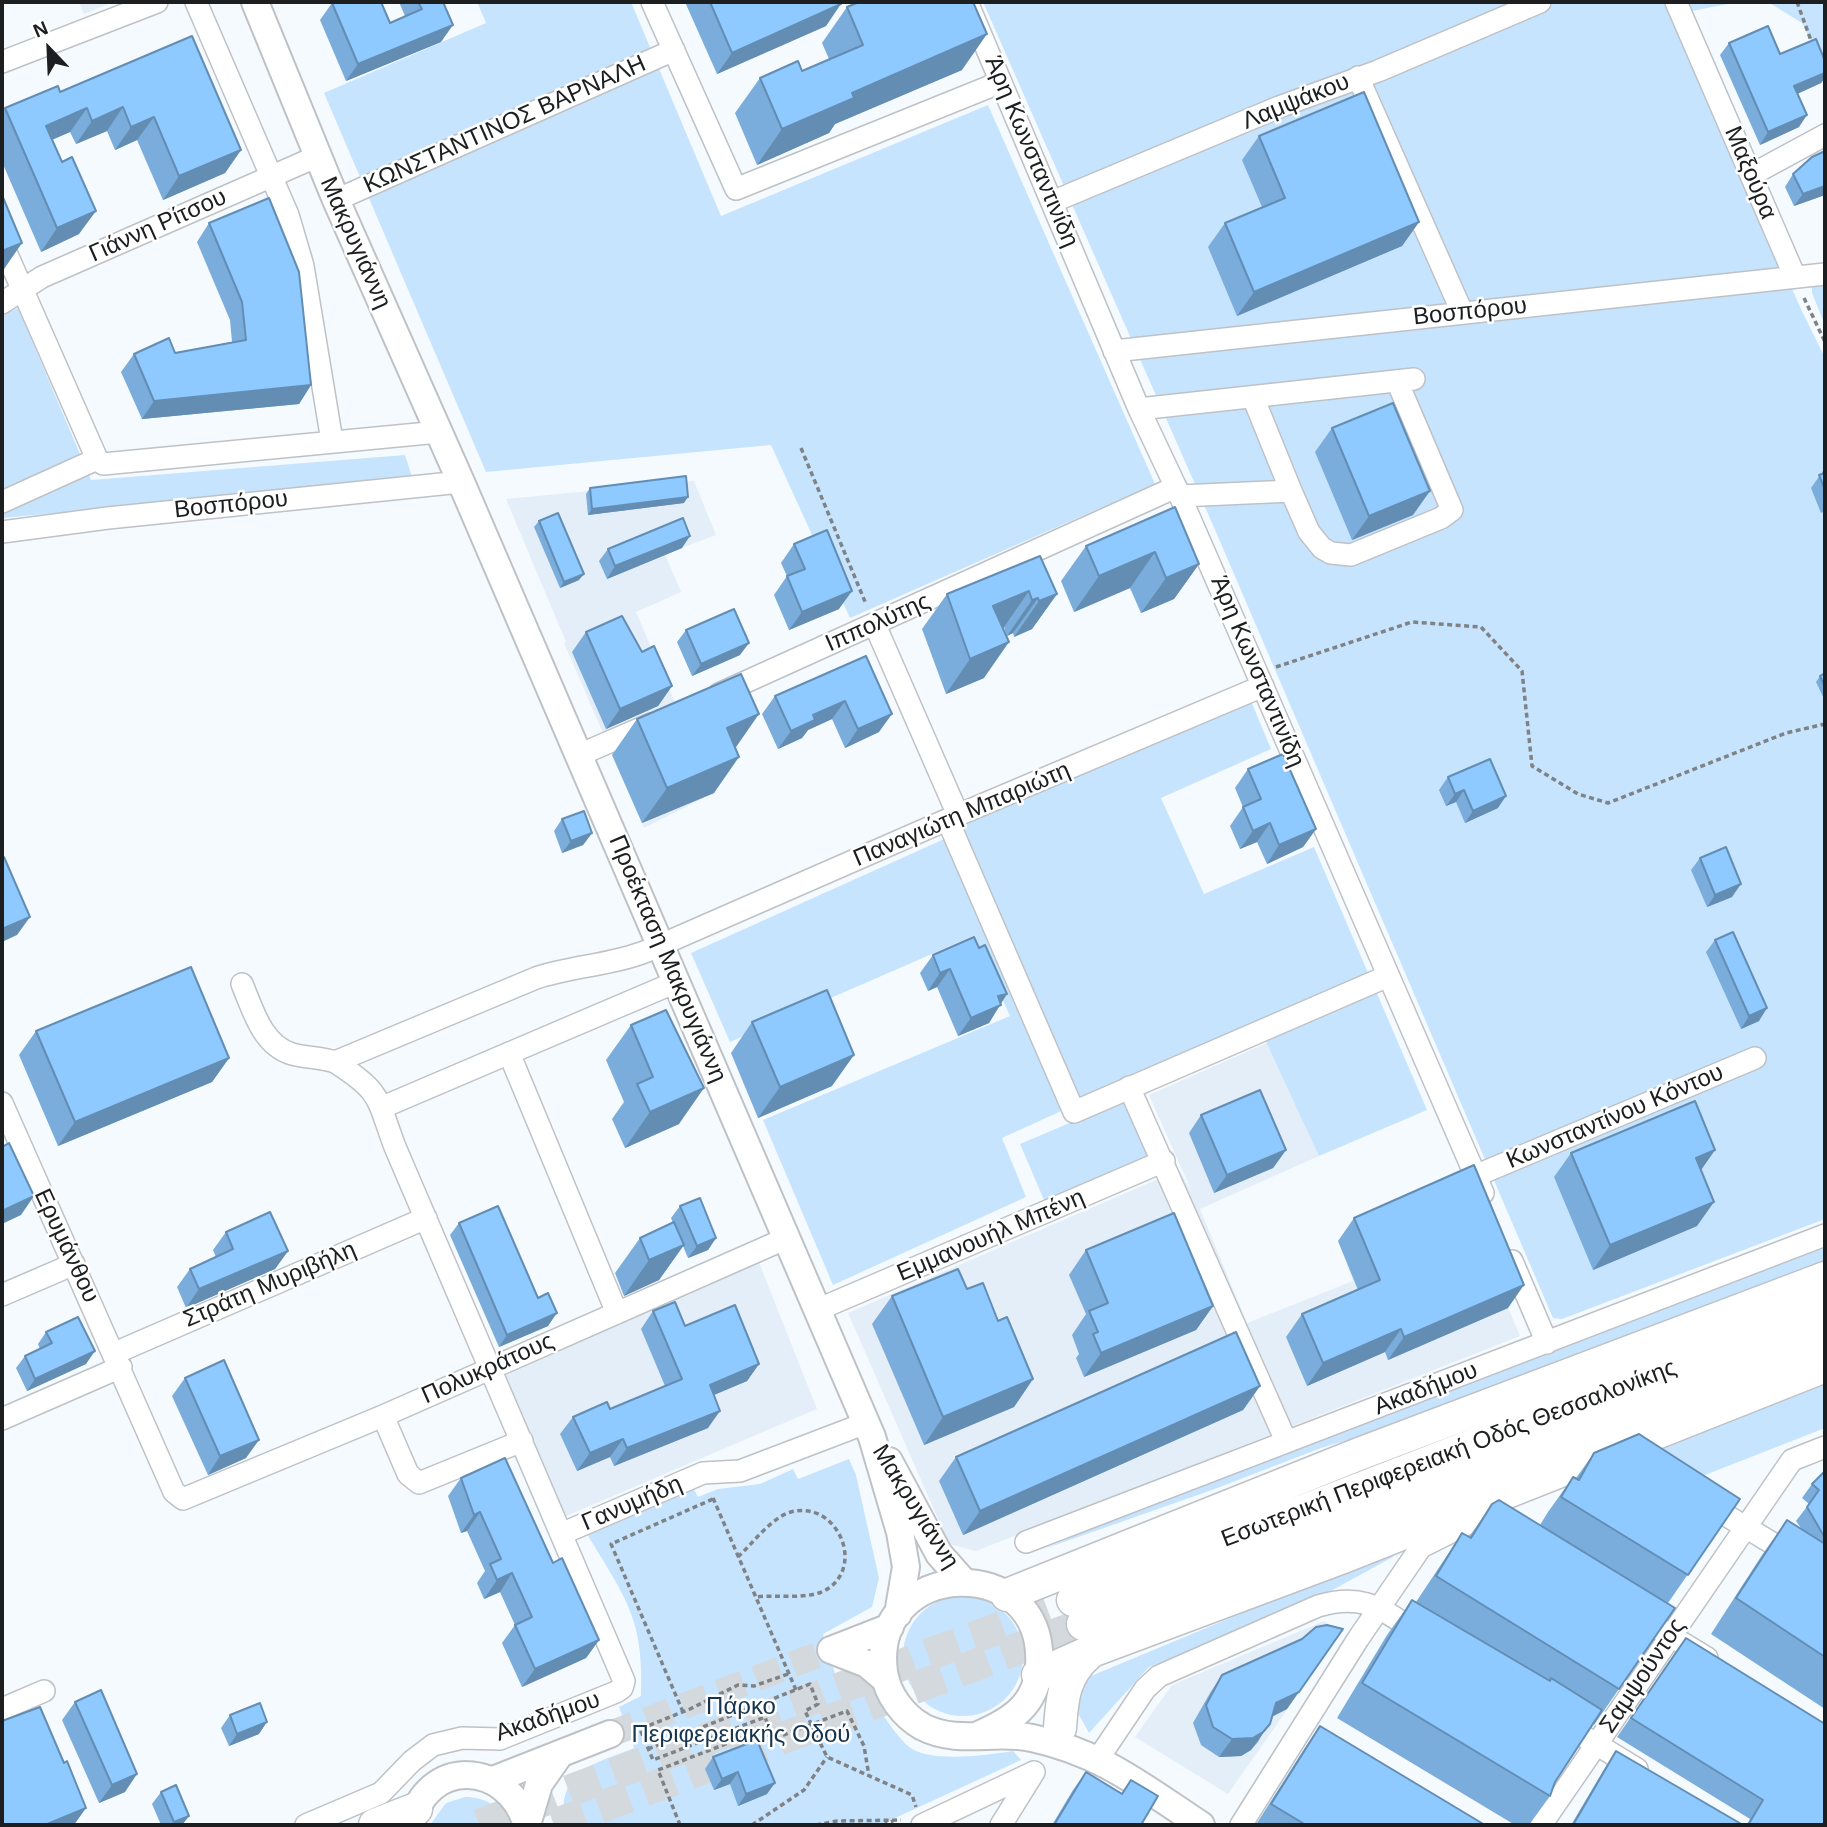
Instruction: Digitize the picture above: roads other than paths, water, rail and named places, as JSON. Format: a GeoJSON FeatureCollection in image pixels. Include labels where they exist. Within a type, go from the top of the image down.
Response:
{"type":"FeatureCollection","features":[{"type":"Feature","properties":{"kind":"highway"},"geometry":{"type":"LineString","coordinates":[[1007,1595],[1359,1454],[1825,1278]]}},
{"type":"Feature","properties":{"kind":"highway","name":"Εσωτερική Περιφερειακή Οδός Θεσσαλονίκης"},"geometry":{"type":"LineString","coordinates":[[1083,1625],[1825,1309]]}},
{"type":"Feature","properties":{"kind":"highway","name":"Εσωτερική Περιφερειακή Οδός Θεσσαλονίκης"},"geometry":{"type":"LineString","coordinates":[[1083,1625],[1825,1338]]}},
{"type":"Feature","properties":{"kind":"highway"},"geometry":{"type":"LineString","coordinates":[[1036,1684],[1083,1625],[1343,1557],[1825,1366]]}},
{"type":"Feature","properties":{"kind":"highway"},"geometry":{"type":"LineString","coordinates":[[1060,1728],[1062,1689],[1077,1664],[1083,1625]]}},
{"type":"Feature","properties":{"kind":"highway"},"geometry":{"type":"LineString","coordinates":[[375,1825],[413,1817]]}},
{"type":"Feature","properties":{"kind":"main road","name":"Μακρυγιάννη"},"geometry":{"type":"LineString","coordinates":[[255,2],[336,201],[461,482]]}},
{"type":"Feature","properties":{"kind":"main road","name":"Προέκταση Μακρυγιάννη"},"geometry":{"type":"LineString","coordinates":[[461,482],[869,1430]]}},
{"type":"Feature","properties":{"kind":"main road","name":"Μακρυγιάννη"},"geometry":{"type":"LineString","coordinates":[[869,1430],[905,1488],[939,1554],[963,1581]]}},
{"type":"Feature","properties":{"kind":"main road","name":"Μακρυγιάννη"},"geometry":{"type":"LineString","coordinates":[[869,1430],[900,1532],[906,1567],[884,1653],[886,1680],[900,1707],[916,1723],[946,1735],[1029,1738],[1092,1755]]}},
{"type":"Feature","properties":{"kind":"main road","name":"Μακρυγιάννη"},"geometry":{"type":"LineString","coordinates":[[894,1620],[924,1590],[963,1581],[983,1584],[1007,1595],[1024,1610],[1035,1630],[1040,1653],[1036,1684],[1039,1706],[1092,1755],[1184,1820]]}},
{"type":"Feature","properties":{"kind":"main road"},"geometry":{"type":"LineString","coordinates":[[886,1680],[867,1664],[831,1650],[894,1620]]}},
{"type":"Feature","properties":{"kind":"main road"},"geometry":{"type":"LineString","coordinates":[[976,1736],[1013,1718],[1036,1684]]}},
{"type":"Feature","properties":{"kind":"main road"},"geometry":{"type":"LineString","coordinates":[[493,1780],[610,1734]]}},
{"type":"Feature","properties":{"kind":"main road"},"geometry":{"type":"LineString","coordinates":[[527,1825],[539,1784],[561,1753]]}},
{"type":"Feature","properties":{"kind":"main road"},"geometry":{"type":"LineString","coordinates":[[413,1817],[438,1785],[455,1776],[477,1775],[493,1780],[514,1797],[527,1825]]}},
{"type":"Feature","properties":{"kind":"street"},"geometry":{"type":"LineString","coordinates":[[2,62],[157,2]]}},
{"type":"Feature","properties":{"kind":"street"},"geometry":{"type":"LineString","coordinates":[[196,2],[288,215],[303,265],[332,441]]}},
{"type":"Feature","properties":{"kind":"street"},"geometry":{"type":"LineString","coordinates":[[652,2],[736,189],[1001,82]]}},
{"type":"Feature","properties":{"kind":"street","name":"Άρη Κωνσταντινίδη"},"geometry":{"type":"LineString","coordinates":[[967,2],[1139,409],[1178,492],[1492,1214]]}},
{"type":"Feature","properties":{"kind":"street","name":"Λαμψάκου"},"geometry":{"type":"LineString","coordinates":[[1052,202],[1540,2]]}},
{"type":"Feature","properties":{"kind":"street","name":"Μαξούρα"},"geometry":{"type":"LineString","coordinates":[[1676,2],[1795,277]]}},
{"type":"Feature","properties":{"kind":"street","name":"ΚΩΝΣΤΑΝΤΙΝΟΣ ΒΑΡΝΑΛΗ"},"geometry":{"type":"LineString","coordinates":[[336,201],[674,50]]}},
{"type":"Feature","properties":{"kind":"street"},"geometry":{"type":"LineString","coordinates":[[1359,77],[1462,312]]}},
{"type":"Feature","properties":{"kind":"street"},"geometry":{"type":"LineString","coordinates":[[1751,175],[1825,135]]}},
{"type":"Feature","properties":{"kind":"street","name":"Γιάννη Ρίτσου"},"geometry":{"type":"LineString","coordinates":[[2,303],[42,277],[318,156]]}},
{"type":"Feature","properties":{"kind":"street"},"geometry":{"type":"LineString","coordinates":[[2,243],[97,459],[103,464],[439,432]]}},
{"type":"Feature","properties":{"kind":"street","name":"Βοσπόρου"},"geometry":{"type":"LineString","coordinates":[[1114,351],[1825,274]]}},
{"type":"Feature","properties":{"kind":"street"},"geometry":{"type":"LineString","coordinates":[[1139,409],[1406,380],[1452,510],[1441,518],[1361,553],[1331,553],[1315,540],[1291,491],[1253,397]]}},
{"type":"Feature","properties":{"kind":"street"},"geometry":{"type":"LineString","coordinates":[[2,502],[97,459]]}},
{"type":"Feature","properties":{"kind":"street","name":"Βοσπόρου"},"geometry":{"type":"LineString","coordinates":[[2,532],[108,518],[461,482]]}},
{"type":"Feature","properties":{"kind":"street"},"geometry":{"type":"LineString","coordinates":[[1178,492],[1291,491]]}},
{"type":"Feature","properties":{"kind":"street","name":"Ιππολύτης"},"geometry":{"type":"LineString","coordinates":[[702,701],[1178,492]]}},
{"type":"Feature","properties":{"kind":"street"},"geometry":{"type":"LineString","coordinates":[[875,625],[1073,1112],[1388,976]]}},
{"type":"Feature","properties":{"kind":"street","name":"Παναγιώτη Μπαριώτη"},"geometry":{"type":"LineString","coordinates":[[335,1062],[546,974],[634,956],[953,818],[1260,680]]}},
{"type":"Feature","properties":{"kind":"street"},"geometry":{"type":"LineString","coordinates":[[579,755],[665,717]]}},
{"type":"Feature","properties":{"kind":"street"},"geometry":{"type":"LineString","coordinates":[[383,1107],[676,982]]}},
{"type":"Feature","properties":{"kind":"street"},"geometry":{"type":"LineString","coordinates":[[242,984],[260,1026],[274,1044],[293,1054],[315,1055],[335,1062],[369,1085],[383,1107],[395,1147],[561,1534]]}},
{"type":"Feature","properties":{"kind":"street"},"geometry":{"type":"LineString","coordinates":[[509,1053],[617,1313]]}},
{"type":"Feature","properties":{"kind":"street","name":"Κωνσταντίνου Κόντου"},"geometry":{"type":"LineString","coordinates":[[1475,1176],[1755,1058]]}},
{"type":"Feature","properties":{"kind":"street"},"geometry":{"type":"LineString","coordinates":[[1129,1087],[1286,1441]]}},
{"type":"Feature","properties":{"kind":"street","name":"Ερυμάνθου"},"geometry":{"type":"LineString","coordinates":[[2,1102],[131,1388],[174,1492],[181,1498],[189,1497]]}},
{"type":"Feature","properties":{"kind":"street","name":"Εμμανουήλ Μπένη"},"geometry":{"type":"LineString","coordinates":[[817,1310],[1164,1161]]}},
{"type":"Feature","properties":{"kind":"street","name":"Στράτη Μυριβήλη"},"geometry":{"type":"LineString","coordinates":[[2,1419],[118,1360],[426,1218]]}},
{"type":"Feature","properties":{"kind":"street","name":"Ακαδήμου"},"geometry":{"type":"LineString","coordinates":[[1026,1542],[1825,1235]]}},
{"type":"Feature","properties":{"kind":"street","name":"Πολυκράτους"},"geometry":{"type":"LineString","coordinates":[[189,1497],[383,1416],[787,1238]]}},
{"type":"Feature","properties":{"kind":"street"},"geometry":{"type":"LineString","coordinates":[[1503,1240],[1548,1343]]}},
{"type":"Feature","properties":{"kind":"street"},"geometry":{"type":"LineString","coordinates":[[2,1295],[74,1264]]}},
{"type":"Feature","properties":{"kind":"street"},"geometry":{"type":"LineString","coordinates":[[383,1416],[408,1474],[419,1483],[522,1441]]}},
{"type":"Feature","properties":{"kind":"street","name":"Γανυμήδη"},"geometry":{"type":"LineString","coordinates":[[561,1534],[703,1473],[740,1471],[869,1430]]}},
{"type":"Feature","properties":{"kind":"street","name":"Σαμψούντος"},"geometry":{"type":"LineString","coordinates":[[1541,1825],[1792,1460],[1825,1447]]}},
{"type":"Feature","properties":{"kind":"street"},"geometry":{"type":"LineString","coordinates":[[1687,1491],[1825,1575]]}},
{"type":"Feature","properties":{"kind":"street"},"geometry":{"type":"LineString","coordinates":[[1241,1825],[1306,1719],[1379,1608],[1426,1543],[1484,1522]]}},
{"type":"Feature","properties":{"kind":"street","name":"Ακαδήμου"},"geometry":{"type":"LineString","coordinates":[[306,1825],[381,1793],[412,1761],[433,1745],[462,1738],[500,1739],[622,1688],[624,1681],[619,1666],[561,1534]]}},
{"type":"Feature","properties":{"kind":"street"},"geometry":{"type":"LineString","coordinates":[[1092,1755],[1150,1683],[1169,1670],[1336,1600],[1359,1600],[1379,1608],[1436,1644]]}},
{"type":"Feature","properties":{"kind":"street"},"geometry":{"type":"LineString","coordinates":[[1614,1601],[1730,1672]]}},
{"type":"Feature","properties":{"kind":"street"},"geometry":{"type":"LineString","coordinates":[[2,1709],[44,1691]]}},
{"type":"Feature","properties":{"kind":"street"},"geometry":{"type":"LineString","coordinates":[[1539,1709],[1653,1778]]}},
{"type":"Feature","properties":{"kind":"street"},"geometry":{"type":"LineString","coordinates":[[1306,1719],[1329,1733]]}},
{"type":"Feature","properties":{"kind":"street"},"geometry":{"type":"LineString","coordinates":[[922,1825],[1034,1772],[1002,1825]]}},
{"type":"Feature","properties":{"kind":"tunnel"},"geometry":{"type":"LineString","coordinates":[[479,1825],[1073,1600]]}},
{"type":"Feature","properties":{"kind":"tunnel"},"geometry":{"type":"LineString","coordinates":[[554,1825],[1083,1624]]}},
{"type":"Feature","properties":{"kind":"tunnel"},"geometry":{"type":"LineString","coordinates":[[610,1734],[831,1650]]}},
{"type":"Feature","properties":{"kind":"park label","name":"Πάρκο Περιφερειακής Οδού"},"geometry":{"type":"Point","coordinates":[741,1721]}}]}
